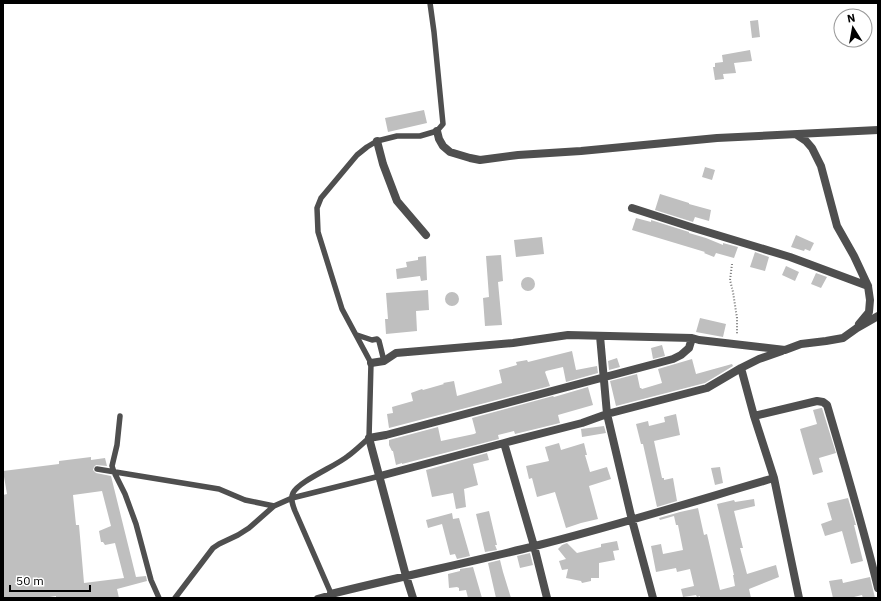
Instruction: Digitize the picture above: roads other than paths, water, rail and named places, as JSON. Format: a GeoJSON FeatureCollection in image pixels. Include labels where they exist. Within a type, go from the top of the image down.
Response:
{"type":"FeatureCollection","features":[{"type":"Feature","properties":{"kind":"street"},"geometry":{"type":"LineString","coordinates":[[438,131],[439,139],[443,146],[450,152],[480,160],[518,155],[582,151],[717,138],[878,130]]}},
{"type":"Feature","properties":{"kind":"street"},"geometry":{"type":"LineString","coordinates":[[797,135],[806,141],[812,148],[821,166],[837,226],[854,256],[868,286],[870,300],[869,312],[856,328]]}},
{"type":"Feature","properties":{"kind":"street"},"geometry":{"type":"LineString","coordinates":[[377,141],[383,164],[397,201],[426,235]]}},
{"type":"Feature","properties":{"kind":"street"},"geometry":{"type":"LineString","coordinates":[[632,208],[790,257],[868,286]]}},
{"type":"Feature","properties":{"kind":"street"},"geometry":{"type":"LineString","coordinates":[[380,476],[707,388],[759,359],[801,344],[842,338],[856,328],[878,316]]}},
{"type":"Feature","properties":{"kind":"street"},"geometry":{"type":"LineString","coordinates":[[371,363],[384,361],[396,353],[513,343],[568,335],[692,338],[785,350]]}},
{"type":"Feature","properties":{"kind":"street"},"geometry":{"type":"LineString","coordinates":[[600,336],[607,414],[632,520],[653,598]]}},
{"type":"Feature","properties":{"kind":"street"},"geometry":{"type":"LineString","coordinates":[[413,598],[369,438],[386,435],[673,359],[681,355],[689,348],[692,338]]}},
{"type":"Feature","properties":{"kind":"street"},"geometry":{"type":"LineString","coordinates":[[741,368],[754,416],[774,478],[799,598]]}},
{"type":"Feature","properties":{"kind":"street"},"geometry":{"type":"LineString","coordinates":[[754,416],[817,401],[823,402],[827,405],[851,483],[878,588]]}},
{"type":"Feature","properties":{"kind":"street"},"geometry":{"type":"LineString","coordinates":[[504,442],[534,546],[547,598]]}},
{"type":"Feature","properties":{"kind":"street"},"geometry":{"type":"LineString","coordinates":[[332,596],[406,576],[534,546],[632,520],[774,478]]}},
{"type":"Feature","properties":{"kind":"lane"},"geometry":{"type":"LineString","coordinates":[[317,598],[332,596],[292,504],[293,493],[304,483],[347,457],[369,438],[371,363],[342,309],[318,232],[318,208],[321,198],[357,155],[367,147],[377,141],[398,136],[420,136],[438,131],[443,124],[430,3]]}},
{"type":"Feature","properties":{"kind":"lane"},"geometry":{"type":"LineString","coordinates":[[357,335],[372,340],[377,339],[379,341],[384,361]]}},
{"type":"Feature","properties":{"kind":"lane"},"geometry":{"type":"LineString","coordinates":[[120,416],[117,445],[112,466],[125,494],[136,524],[152,580],[159,598]]}},
{"type":"Feature","properties":{"kind":"lane"},"geometry":{"type":"LineString","coordinates":[[97,469],[132,476],[219,489],[245,500],[274,506]]}},
{"type":"Feature","properties":{"kind":"lane"},"geometry":{"type":"LineString","coordinates":[[175,598],[213,548],[249,528],[274,506],[292,498],[380,476]]}}]}
